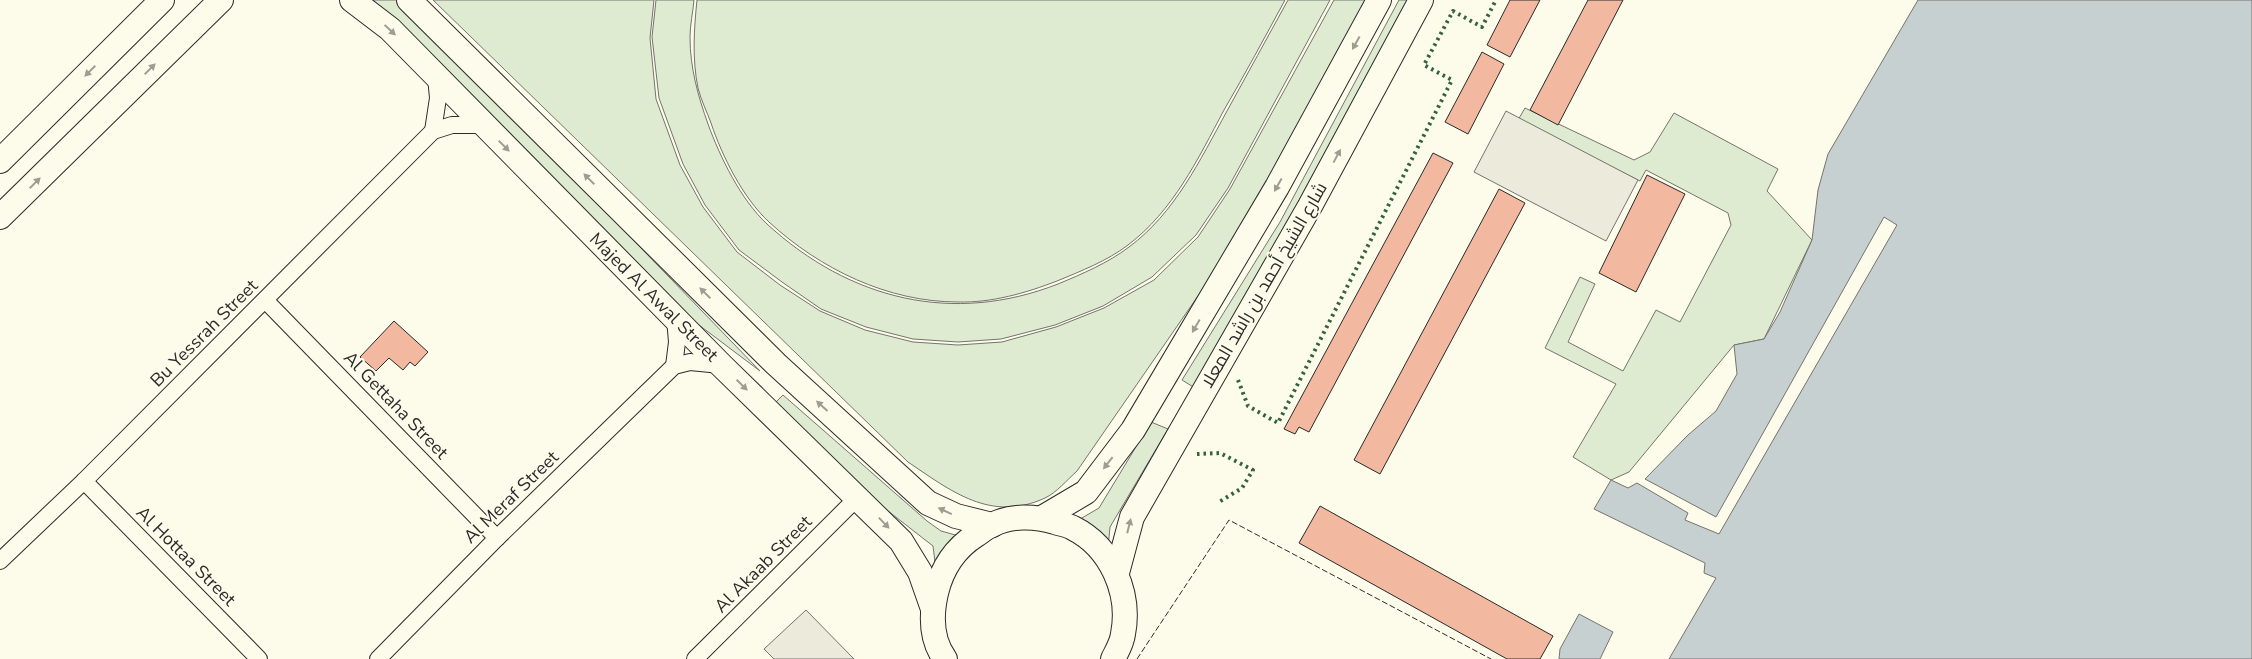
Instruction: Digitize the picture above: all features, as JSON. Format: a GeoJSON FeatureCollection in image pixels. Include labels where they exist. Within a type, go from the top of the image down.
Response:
{"type":"FeatureCollection","features":[{"type":"Feature","properties":{"kind":"street"},"geometry":{"type":"LineString","coordinates":[[0,161],[162,0]]}},
{"type":"Feature","properties":{"kind":"street"},"geometry":{"type":"LineString","coordinates":[[0,217],[221,0]]}},
{"type":"Feature","properties":{"kind":"street","name":"Majed Al Awal Street"},"geometry":{"type":"LineString","coordinates":[[352,0],[390,29],[721,365],[858,496],[901,541],[920,572],[933,609]]}},
{"type":"Feature","properties":{"kind":"street"},"geometry":{"type":"LineString","coordinates":[[409,0],[776,364],[920,496],[956,516],[992,525]]}},
{"type":"Feature","properties":{"kind":"street"},"geometry":{"type":"LineString","coordinates":[[1042,518],[1086,492],[1133,430],[1272,196],[1379,0]]}},
{"type":"Feature","properties":{"kind":"street","name":"شارع الشيخ أحمد بن راشد المعلا"},"geometry":{"type":"LineString","coordinates":[[1117,573],[1132,517],[1310,206],[1421,0]]}},
{"type":"Feature","properties":{"kind":"street"},"geometry":{"type":"LineString","coordinates":[[433,132],[438,98],[436,77]]}},
{"type":"Feature","properties":{"kind":"street","name":"Bu Yessrah Street"},"geometry":{"type":"LineString","coordinates":[[0,561],[84,481],[433,132],[452,125],[484,125]]}},
{"type":"Feature","properties":{"kind":"street","name":"Al Gettaha Street"},"geometry":{"type":"LineString","coordinates":[[265,300],[497,538]]}},
{"type":"Feature","properties":{"kind":"street"},"geometry":{"type":"LineString","coordinates":[[675,318],[677,342],[674,366],[690,362],[721,365]]}},
{"type":"Feature","properties":{"kind":"street","name":"Al Meraf Street"},"geometry":{"type":"LineString","coordinates":[[378,659],[497,538],[674,366]]}},
{"type":"Feature","properties":{"kind":"street","name":"Al Hottaa Street"},"geometry":{"type":"LineString","coordinates":[[84,481],[259,659]]}},
{"type":"Feature","properties":{"kind":"street","name":"Al Akaab Street"},"geometry":{"type":"LineString","coordinates":[[695,659],[858,496]]}},
{"type":"Feature","properties":{"kind":"street"},"geometry":{"type":"LineString","coordinates":[[944,658],[937,641],[933,609],[941,574],[951,559],[962,544],[992,525],[1008,519],[1042,518],[1073,528],[1099,547],[1117,573],[1125,604],[1123,635],[1113,659]]}},
{"type":"Feature","properties":{"kind":"green space"},"geometry":{"type":"Polygon","coordinates":[[[372,0],[401,0],[760,371],[691,319],[409,31],[372,0]]]}},
{"type":"Feature","properties":{"kind":"green space"},"geometry":{"type":"Polygon","coordinates":[[[433,0],[654,0],[650,38],[656,99],[680,165],[703,207],[737,252],[780,285],[820,311],[865,330],[913,342],[958,345],[1002,342],[1056,327],[1104,308],[1154,280],[1198,237],[1230,189],[1334,0],[1371,0],[1274,186],[1077,471],[1049,496],[1025,505],[1007,507],[989,505],[956,493],[908,462],[433,0]]]}},
{"type":"Feature","properties":{"kind":"green space"},"geometry":{"type":"Polygon","coordinates":[[[656,0],[694,0],[690,48],[695,82],[701,103],[713,137],[732,177],[748,203],[767,224],[799,250],[833,271],[868,287],[904,298],[942,303],[980,303],[1019,296],[1058,284],[1104,263],[1129,247],[1160,218],[1185,185],[1288,0],[1330,0],[1228,188],[1196,235],[1152,277],[1103,306],[1055,325],[1001,339],[958,342],[913,339],[866,327],[821,309],[739,250],[705,205],[683,164],[659,98],[652,37],[656,0]]]}},
{"type":"Feature","properties":{"kind":"green space"},"geometry":{"type":"Polygon","coordinates":[[[697,0],[1285,0],[1194,165],[1171,200],[1144,231],[1111,256],[1057,281],[1008,296],[983,301],[958,302],[906,296],[856,280],[810,254],[789,239],[759,212],[742,189],[727,162],[699,92],[694,55],[697,0]]]}},
{"type":"Feature","properties":{"kind":"green space"},"geometry":{"type":"Polygon","coordinates":[[[1399,0],[1419,0],[1195,388],[1182,380],[1280,222],[1399,0]]]}},
{"type":"Feature","properties":{"kind":"green space"},"geometry":{"type":"Polygon","coordinates":[[[1525,108],[1634,160],[1650,152],[1674,113],[1778,169],[1767,191],[1812,240],[1764,339],[1734,345],[1629,472],[1611,480],[1573,457],[1616,384],[1545,348],[1580,277],[1595,284],[1568,342],[1623,371],[1656,310],[1680,322],[1731,225],[1728,213],[1646,170],[1640,181],[1518,120],[1525,108]]]}},
{"type":"Feature","properties":{"kind":"green space"},"geometry":{"type":"Polygon","coordinates":[[[783,395],[927,521],[941,531],[959,536],[935,562],[933,546],[838,472],[772,406],[783,395]]]}},
{"type":"Feature","properties":{"kind":"green space"},"geometry":{"type":"Polygon","coordinates":[[[1151,422],[1168,429],[1110,527],[1108,547],[1075,522],[1099,508],[1151,422]]]}},
{"type":"Feature","properties":{"kind":"shaded area"},"geometry":{"type":"Polygon","coordinates":[[[1918,0],[2252,0],[2252,659],[1669,659],[1716,578],[1704,573],[1705,563],[1594,509],[1611,480],[1628,488],[1637,483],[1688,513],[1685,520],[1719,534],[1897,225],[1884,217],[1716,517],[1645,479],[1688,435],[1716,411],[1737,374],[1734,345],[1764,339],[1780,312],[1812,240],[1818,190],[1828,154],[1918,0]]]}},
{"type":"Feature","properties":{"kind":"shaded area"},"geometry":{"type":"Polygon","coordinates":[[[1506,111],[1638,180],[1606,241],[1474,172],[1506,111]]]}},
{"type":"Feature","properties":{"kind":"shaded area"},"geometry":{"type":"Polygon","coordinates":[[[806,610],[854,659],[774,659],[764,649],[806,610]]]}},
{"type":"Feature","properties":{"kind":"shaded area"},"geometry":{"type":"Polygon","coordinates":[[[1579,614],[1613,632],[1600,659],[1559,659],[1560,649],[1579,614]]]}},
{"type":"Feature","properties":{"kind":"building"},"geometry":{"type":"Polygon","coordinates":[[[1510,0],[1540,0],[1510,57],[1487,45],[1510,0]]]}},
{"type":"Feature","properties":{"kind":"building"},"geometry":{"type":"Polygon","coordinates":[[[1588,0],[1623,0],[1558,125],[1530,110],[1588,0]]]}},
{"type":"Feature","properties":{"kind":"building"},"geometry":{"type":"Polygon","coordinates":[[[1482,52],[1504,64],[1468,134],[1445,122],[1482,52]]]}},
{"type":"Feature","properties":{"kind":"building"},"geometry":{"type":"Polygon","coordinates":[[[1433,153],[1453,163],[1309,432],[1299,427],[1295,434],[1284,429],[1433,153]]]}},
{"type":"Feature","properties":{"kind":"building"},"geometry":{"type":"Polygon","coordinates":[[[1647,175],[1685,194],[1636,292],[1599,273],[1647,175]]]}},
{"type":"Feature","properties":{"kind":"building"},"geometry":{"type":"Polygon","coordinates":[[[1499,189],[1525,203],[1380,474],[1354,460],[1499,189]]]}},
{"type":"Feature","properties":{"kind":"building"},"geometry":{"type":"Polygon","coordinates":[[[394,321],[428,352],[415,366],[410,362],[403,370],[389,358],[376,371],[360,357],[394,321]]]}},
{"type":"Feature","properties":{"kind":"building"},"geometry":{"type":"Polygon","coordinates":[[[1320,506],[1553,636],[1540,659],[1507,659],[1299,543],[1320,506]]]}},
{"type":"Feature","properties":{"kind":"hedge"},"geometry":{"type":"LineString","coordinates":[[1238,380],[1248,406],[1278,423],[1452,80],[1424,65],[1453,11],[1482,27],[1496,0]]}},
{"type":"Feature","properties":{"kind":"hedge"},"geometry":{"type":"LineString","coordinates":[[1197,454],[1220,453],[1253,470],[1242,488],[1219,502]]}},
{"type":"Feature","properties":{"kind":"fence"},"geometry":{"type":"LineString","coordinates":[[1137,659],[1229,520],[1491,659]]}}]}
